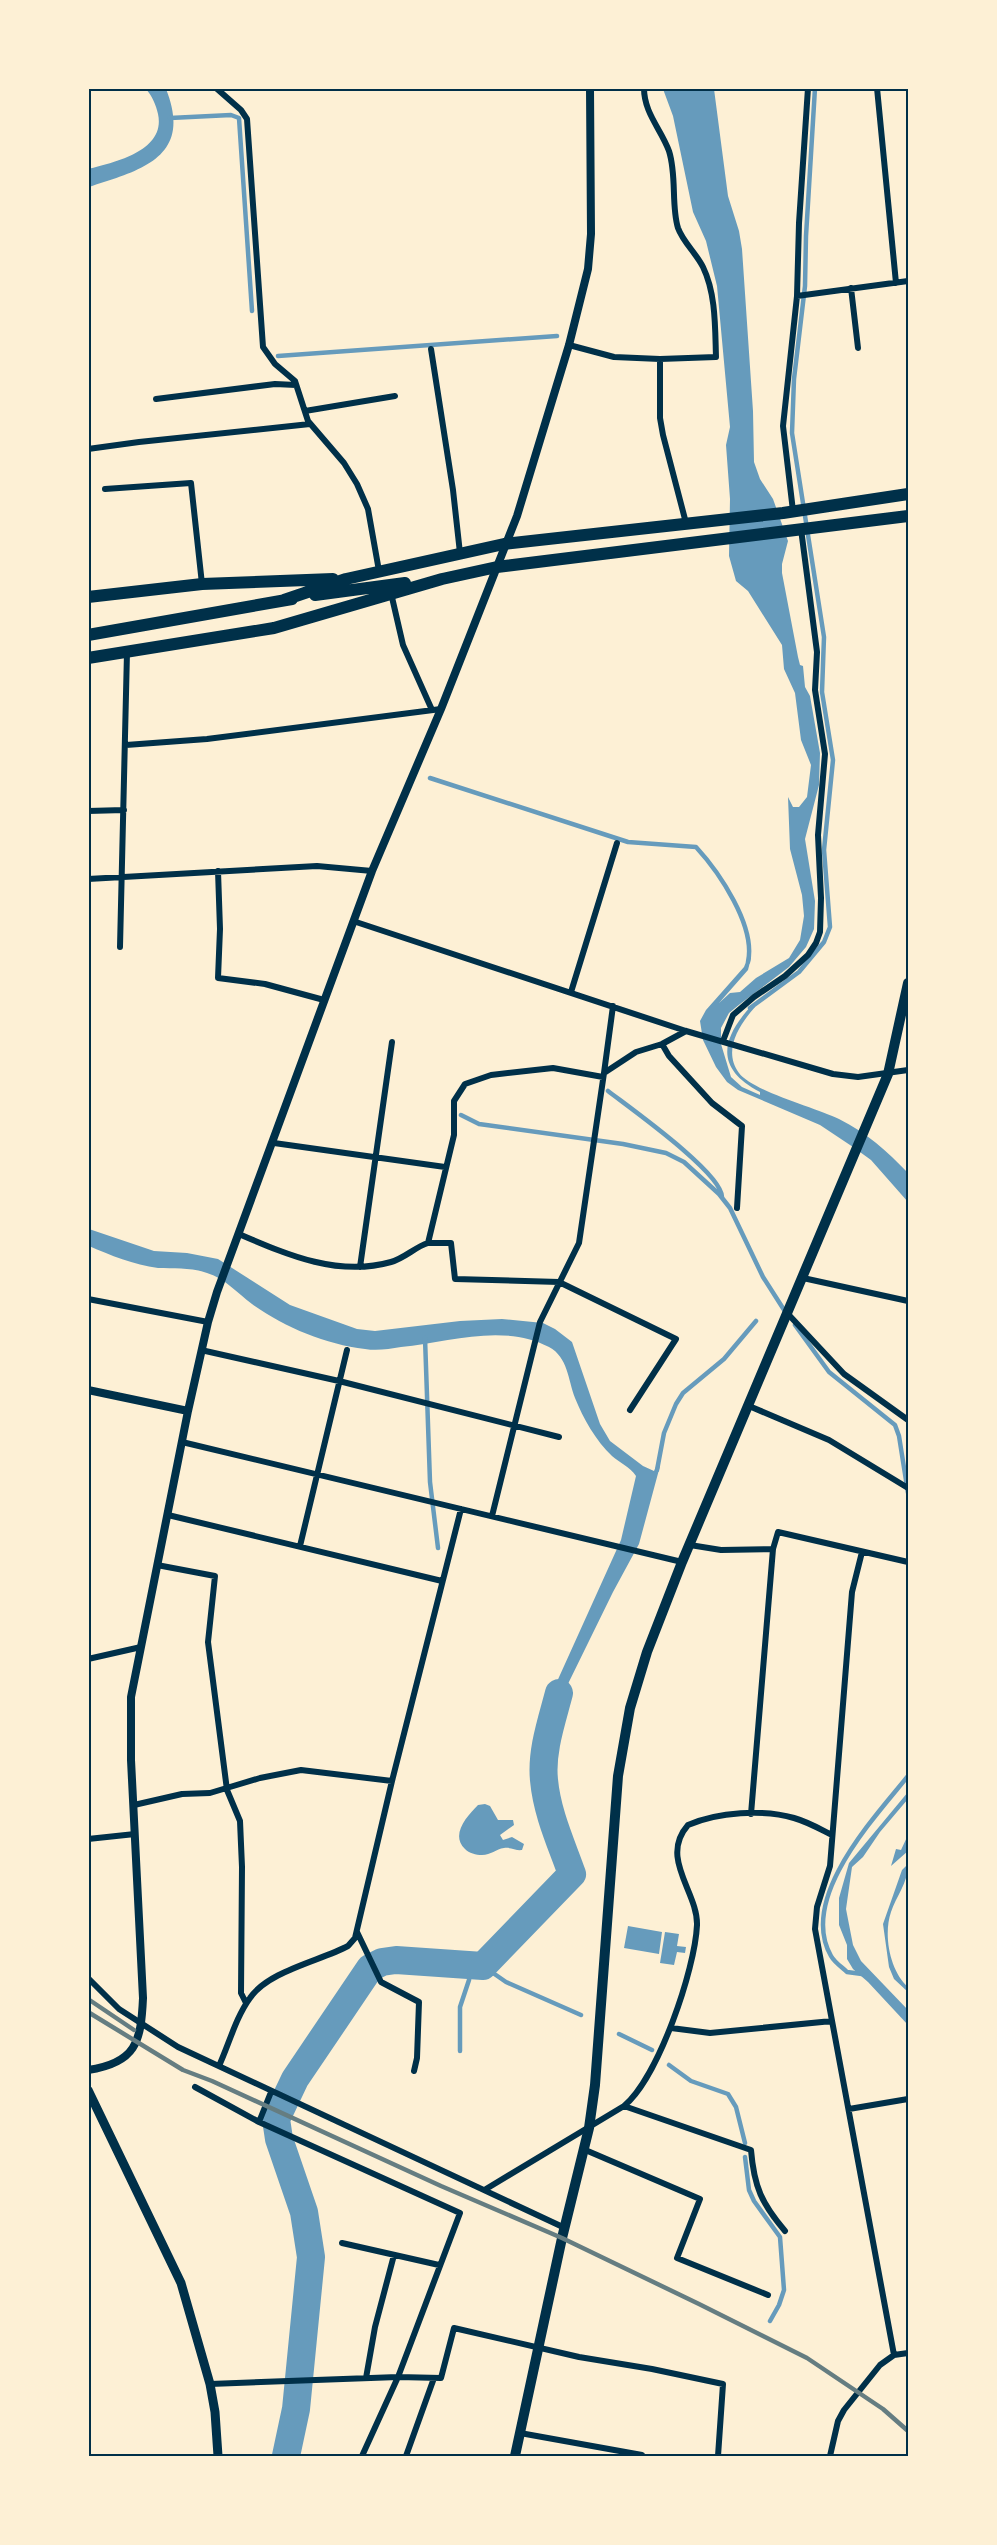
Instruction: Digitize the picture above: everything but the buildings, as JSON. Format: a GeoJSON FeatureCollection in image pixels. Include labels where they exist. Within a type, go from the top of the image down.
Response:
{"type":"FeatureCollection","features":[{"type":"Feature","properties":{"kind":"highway"},"geometry":{"type":"LineString","coordinates":[[284,600],[346,579],[504,544],[788,512],[909,495]]}},
{"type":"Feature","properties":{"kind":"highway"},"geometry":{"type":"LineString","coordinates":[[88,658],[274,628],[442,579],[497,567],[909,516]]}},
{"type":"Feature","properties":{"kind":"highway"},"geometry":{"type":"LineString","coordinates":[[88,597],[201,584],[346,579]]}},
{"type":"Feature","properties":{"kind":"highway"},"geometry":{"type":"LineString","coordinates":[[88,636],[284,600],[442,579]]}},
{"type":"Feature","properties":{"kind":"main road"},"geometry":{"type":"LineString","coordinates":[[515,2457],[589,2128],[596,2073],[622,1745],[630,1708],[647,1652],[682,1562],[888,1074],[909,983]]}},
{"type":"Feature","properties":{"kind":"main road"},"geometry":{"type":"LineString","coordinates":[[88,2090],[174,2266],[192,2318],[210,2384],[218,2457]]}},
{"type":"Feature","properties":{"kind":"street"},"geometry":{"type":"LineString","coordinates":[[216,88],[241,110],[247,119],[261,340],[267,354],[296,385],[310,423],[344,463],[357,484],[368,509],[379,571]]}},
{"type":"Feature","properties":{"kind":"street"},"geometry":{"type":"LineString","coordinates":[[88,2070],[124,2059],[133,2051],[142,2025],[143,1998],[131,1697],[208,1322],[372,871],[436,710],[497,567],[526,487],[588,269],[591,234],[590,88]]}},
{"type":"Feature","properties":{"kind":"street"},"geometry":{"type":"LineString","coordinates":[[568,345],[614,357],[660,359],[716,357],[713,300],[706,274],[678,228],[671,160],[667,146],[646,107],[644,88]]}},
{"type":"Feature","properties":{"kind":"street"},"geometry":{"type":"LineString","coordinates":[[788,512],[783,426],[797,296],[799,223],[808,88]]}},
{"type":"Feature","properties":{"kind":"street"},"geometry":{"type":"LineString","coordinates":[[877,88],[896,283]]}},
{"type":"Feature","properties":{"kind":"street"},"geometry":{"type":"LineString","coordinates":[[797,296],[909,281]]}},
{"type":"Feature","properties":{"kind":"street"},"geometry":{"type":"LineString","coordinates":[[851,288],[858,348]]}},
{"type":"Feature","properties":{"kind":"street"},"geometry":{"type":"LineString","coordinates":[[431,349],[453,490],[460,554]]}},
{"type":"Feature","properties":{"kind":"street"},"geometry":{"type":"LineString","coordinates":[[660,359],[663,435],[686,524]]}},
{"type":"Feature","properties":{"kind":"street"},"geometry":{"type":"LineString","coordinates":[[156,399],[275,384],[296,385]]}},
{"type":"Feature","properties":{"kind":"street"},"geometry":{"type":"LineString","coordinates":[[305,411],[395,396]]}},
{"type":"Feature","properties":{"kind":"street"},"geometry":{"type":"LineString","coordinates":[[88,449],[310,423]]}},
{"type":"Feature","properties":{"kind":"street"},"geometry":{"type":"LineString","coordinates":[[105,489],[191,483],[201,584]]}},
{"type":"Feature","properties":{"kind":"street"},"geometry":{"type":"LineString","coordinates":[[722,1041],[733,1014],[786,976],[808,955],[820,932],[818,835],[825,754],[817,713],[815,690],[817,651],[801,530]]}},
{"type":"Feature","properties":{"kind":"street"},"geometry":{"type":"LineString","coordinates":[[391,593],[403,645],[436,710]]}},
{"type":"Feature","properties":{"kind":"street"},"geometry":{"type":"LineString","coordinates":[[120,947],[127,652]]}},
{"type":"Feature","properties":{"kind":"street"},"geometry":{"type":"LineString","coordinates":[[126,745],[195,740],[436,710]]}},
{"type":"Feature","properties":{"kind":"street"},"geometry":{"type":"LineString","coordinates":[[88,811],[124,810]]}},
{"type":"Feature","properties":{"kind":"street"},"geometry":{"type":"LineString","coordinates":[[571,992],[617,843]]}},
{"type":"Feature","properties":{"kind":"street"},"geometry":{"type":"LineString","coordinates":[[88,879],[317,866],[372,871]]}},
{"type":"Feature","properties":{"kind":"street"},"geometry":{"type":"LineString","coordinates":[[218,871],[220,929],[218,978],[265,984],[324,999]]}},
{"type":"Feature","properties":{"kind":"street"},"geometry":{"type":"LineString","coordinates":[[353,921],[694,1034],[833,1074],[858,1077],[909,1070]]}},
{"type":"Feature","properties":{"kind":"street"},"geometry":{"type":"LineString","coordinates":[[492,1516],[540,1322],[579,1243],[613,1006]]}},
{"type":"Feature","properties":{"kind":"street"},"geometry":{"type":"LineString","coordinates":[[428,1243],[455,1127],[454,1101],[465,1084],[491,1075],[553,1068],[603,1075],[636,1052],[662,1044],[686,1031]]}},
{"type":"Feature","properties":{"kind":"street"},"geometry":{"type":"LineString","coordinates":[[360,1267],[392,1042]]}},
{"type":"Feature","properties":{"kind":"street"},"geometry":{"type":"LineString","coordinates":[[662,1044],[669,1056],[712,1103],[742,1126],[737,1208]]}},
{"type":"Feature","properties":{"kind":"street"},"geometry":{"type":"LineString","coordinates":[[274,1143],[445,1167]]}},
{"type":"Feature","properties":{"kind":"street"},"geometry":{"type":"LineString","coordinates":[[239,1234],[303,1260],[326,1265],[360,1267],[395,1261],[428,1243],[451,1243],[455,1279],[559,1282],[676,1340],[630,1410]]}},
{"type":"Feature","properties":{"kind":"street"},"geometry":{"type":"LineString","coordinates":[[803,1278],[909,1300]]}},
{"type":"Feature","properties":{"kind":"street"},"geometry":{"type":"LineString","coordinates":[[88,1299],[208,1322]]}},
{"type":"Feature","properties":{"kind":"street"},"geometry":{"type":"LineString","coordinates":[[788,1314],[844,1374],[909,1420]]}},
{"type":"Feature","properties":{"kind":"street"},"geometry":{"type":"LineString","coordinates":[[201,1350],[339,1381],[560,1437]]}},
{"type":"Feature","properties":{"kind":"street"},"geometry":{"type":"LineString","coordinates":[[300,1546],[347,1350]]}},
{"type":"Feature","properties":{"kind":"street"},"geometry":{"type":"LineString","coordinates":[[88,1390],[188,1411]]}},
{"type":"Feature","properties":{"kind":"street"},"geometry":{"type":"LineString","coordinates":[[749,1406],[829,1440],[909,1488]]}},
{"type":"Feature","properties":{"kind":"street"},"geometry":{"type":"LineString","coordinates":[[182,1442],[682,1562]]}},
{"type":"Feature","properties":{"kind":"street"},"geometry":{"type":"LineString","coordinates":[[219,2066],[246,2003],[254,1993],[271,1980],[348,1946],[357,1932],[392,1781],[461,1509]]}},
{"type":"Feature","properties":{"kind":"street"},"geometry":{"type":"LineString","coordinates":[[168,1515],[442,1581]]}},
{"type":"Feature","properties":{"kind":"street"},"geometry":{"type":"LineString","coordinates":[[751,1814],[773,1550],[778,1532],[909,1562]]}},
{"type":"Feature","properties":{"kind":"street"},"geometry":{"type":"LineString","coordinates":[[690,1545],[722,1551],[773,1550]]}},
{"type":"Feature","properties":{"kind":"street"},"geometry":{"type":"LineString","coordinates":[[861,1552],[852,1592],[830,1866],[817,1907],[815,1929],[894,2355]]}},
{"type":"Feature","properties":{"kind":"street"},"geometry":{"type":"LineString","coordinates":[[157,1565],[214,1576],[208,1642],[227,1790],[240,1821],[241,1993],[246,2003]]}},
{"type":"Feature","properties":{"kind":"street"},"geometry":{"type":"LineString","coordinates":[[88,1659],[141,1647]]}},
{"type":"Feature","properties":{"kind":"street"},"geometry":{"type":"LineString","coordinates":[[134,1805],[182,1794],[227,1790],[260,1778],[309,1770],[392,1781]]}},
{"type":"Feature","properties":{"kind":"street"},"geometry":{"type":"LineString","coordinates":[[486,2189],[624,2106],[633,2099],[647,2076],[671,2028],[689,1965],[697,1924],[677,1853],[679,1839],[688,1825],[751,1814],[781,1815],[797,1819],[832,1835]]}},
{"type":"Feature","properties":{"kind":"street"},"geometry":{"type":"LineString","coordinates":[[88,1839],[135,1834]]}},
{"type":"Feature","properties":{"kind":"street"},"geometry":{"type":"LineString","coordinates":[[357,1932],[381,1982],[398,1993],[419,2002],[417,2058],[414,2071]]}},
{"type":"Feature","properties":{"kind":"street"},"geometry":{"type":"LineString","coordinates":[[88,1978],[119,2009],[178,2047],[486,2189],[565,2228]]}},
{"type":"Feature","properties":{"kind":"street"},"geometry":{"type":"LineString","coordinates":[[671,2028],[710,2033],[832,2021]]}},
{"type":"Feature","properties":{"kind":"street"},"geometry":{"type":"LineString","coordinates":[[195,2087],[259,2122],[459,2212],[398,2377],[362,2457]]}},
{"type":"Feature","properties":{"kind":"street"},"geometry":{"type":"LineString","coordinates":[[259,2122],[274,2093]]}},
{"type":"Feature","properties":{"kind":"street"},"geometry":{"type":"LineString","coordinates":[[849,2109],[909,2099]]}},
{"type":"Feature","properties":{"kind":"street"},"geometry":{"type":"LineString","coordinates":[[624,2106],[751,2150],[759,2195],[767,2210],[786,2231]]}},
{"type":"Feature","properties":{"kind":"street"},"geometry":{"type":"LineString","coordinates":[[584,2150],[700,2199],[677,2258],[768,2295]]}},
{"type":"Feature","properties":{"kind":"street"},"geometry":{"type":"LineString","coordinates":[[342,2243],[440,2265]]}},
{"type":"Feature","properties":{"kind":"street"},"geometry":{"type":"LineString","coordinates":[[366,2378],[375,2327],[394,2254]]}},
{"type":"Feature","properties":{"kind":"street"},"geometry":{"type":"LineString","coordinates":[[210,2384],[398,2377],[441,2378],[454,2328],[723,2384],[718,2457]]}},
{"type":"Feature","properties":{"kind":"street"},"geometry":{"type":"LineString","coordinates":[[830,2457],[838,2421],[844,2410],[880,2365],[894,2355],[909,2354]]}},
{"type":"Feature","properties":{"kind":"street"},"geometry":{"type":"LineString","coordinates":[[406,2457],[434,2378]]}},
{"type":"Feature","properties":{"kind":"street"},"geometry":{"type":"LineString","coordinates":[[520,2433],[608,2453],[642,2455]]}},
{"type":"Feature","properties":{"kind":"water"},"geometry":{"type":"Polygon","coordinates":[[[146,89],[166,89],[173,112],[173,131],[167,145],[158,157],[144,166],[89,187],[89,169],[136,153],[147,146],[154,137],[158,127],[158,114],[154,101],[146,89]]]}},
{"type":"Feature","properties":{"kind":"water"},"geometry":{"type":"Polygon","coordinates":[[[663,89],[714,89],[728,196],[742,249],[753,411],[754,462],[760,479],[773,499],[788,541],[782,573],[798,657],[800,665],[803,666],[805,687],[810,696],[820,753],[819,785],[805,839],[815,901],[814,929],[806,947],[789,967],[729,1013],[721,1028],[721,1044],[731,1077],[742,1087],[760,1095],[760,1092],[745,1083],[735,1073],[729,1063],[727,1052],[734,1029],[753,1004],[755,1007],[739,1029],[733,1046],[734,1064],[739,1073],[757,1086],[839,1119],[868,1136],[908,1173],[908,1202],[871,1160],[820,1125],[738,1090],[727,1082],[716,1067],[703,1040],[700,1021],[706,1010],[744,967],[748,957],[751,958],[748,970],[719,1003],[730,993],[740,992],[756,978],[789,958],[800,940],[804,916],[802,895],[790,849],[788,797],[793,807],[799,807],[807,797],[811,765],[801,740],[795,693],[784,669],[782,645],[748,591],[736,581],[729,556],[730,499],[726,445],[730,427],[717,286],[706,241],[693,212],[673,116],[663,89]]]}},
{"type":"Feature","properties":{"kind":"water"},"geometry":{"type":"Polygon","coordinates":[[[89,1229],[154,1251],[187,1253],[218,1259],[290,1305],[357,1329],[375,1331],[460,1321],[502,1319],[543,1323],[572,1342],[600,1424],[610,1441],[643,1466],[654,1471],[657,1465],[660,1466],[639,1544],[564,1692],[557,1733],[545,1730],[555,1686],[621,1540],[636,1476],[606,1450],[590,1429],[575,1398],[564,1363],[555,1351],[531,1340],[495,1335],[457,1338],[378,1350],[350,1347],[320,1339],[291,1327],[264,1312],[214,1276],[195,1270],[140,1265],[89,1246],[89,1229]]]}},
{"type":"Feature","properties":{"kind":"water"},"geometry":{"type":"Polygon","coordinates":[[[908,1792],[908,1799],[880,1832],[863,1857],[852,1867],[846,1909],[853,1945],[861,1961],[908,2010],[908,2025],[853,1969],[847,1959],[847,1945],[839,1925],[839,1898],[849,1863],[908,1792]]]}},
{"type":"Feature","properties":{"kind":"water"},"geometry":{"type":"Polygon","coordinates":[[[478,1805],[490,1806],[498,1820],[513,1820],[514,1825],[500,1835],[503,1840],[512,1837],[524,1844],[522,1850],[504,1848],[482,1855],[473,1854],[465,1849],[459,1838],[462,1826],[478,1805]]]}},
{"type":"Feature","properties":{"kind":"water"},"geometry":{"type":"Polygon","coordinates":[[[908,1835],[908,1851],[891,1866],[896,1849],[901,1850],[908,1835]]]}},
{"type":"Feature","properties":{"kind":"water"},"geometry":{"type":"Polygon","coordinates":[[[908,1864],[904,1883],[891,1912],[888,1942],[897,1972],[908,1987],[908,1992],[894,1979],[889,1967],[883,1924],[902,1870],[908,1864]]]}},
{"type":"Feature","properties":{"kind":"water"},"geometry":{"type":"Polygon","coordinates":[[[628,1926],[662,1932],[659,1954],[624,1948],[628,1926]]]}},
{"type":"Feature","properties":{"kind":"water"},"geometry":{"type":"Polygon","coordinates":[[[665,1932],[679,1934],[677,1946],[686,1947],[685,1953],[677,1952],[674,1965],[660,1963],[665,1932]]]}},
{"type":"Feature","properties":{"kind":"waterway"},"geometry":{"type":"LineString","coordinates":[[750,1008],[799,972],[824,942],[830,927],[824,850],[833,760],[822,692],[824,637],[792,433],[794,379],[805,286],[815,88]]}},
{"type":"Feature","properties":{"kind":"waterway"},"geometry":{"type":"LineString","coordinates":[[170,118],[231,115],[239,118],[252,311]]}},
{"type":"Feature","properties":{"kind":"waterway"},"geometry":{"type":"LineString","coordinates":[[278,356],[557,336]]}},
{"type":"Feature","properties":{"kind":"waterway"},"geometry":{"type":"LineString","coordinates":[[430,778],[628,842],[696,847],[715,870],[734,900],[746,932],[749,948],[748,962]]}},
{"type":"Feature","properties":{"kind":"waterway"},"geometry":{"type":"LineString","coordinates":[[608,1091],[692,1157],[718,1186],[722,1197]]}},
{"type":"Feature","properties":{"kind":"waterway"},"geometry":{"type":"LineString","coordinates":[[461,1115],[479,1124],[623,1144],[666,1153],[684,1162],[719,1194],[730,1208],[763,1277],[786,1313]]}},
{"type":"Feature","properties":{"kind":"waterway"},"geometry":{"type":"LineString","coordinates":[[657,1470],[664,1433],[683,1393],[724,1359],[756,1321]]}},
{"type":"Feature","properties":{"kind":"waterway"},"geometry":{"type":"LineString","coordinates":[[795,1325],[829,1372],[895,1425],[899,1436],[908,1493]]}},
{"type":"Feature","properties":{"kind":"waterway"},"geometry":{"type":"LineString","coordinates":[[425,1338],[430,1482],[438,1548]]}},
{"type":"Feature","properties":{"kind":"waterway"},"geometry":{"type":"LineString","coordinates":[[286,2456],[296,2409],[311,2257],[304,2212],[279,2139],[276,2119],[295,2079],[370,1968],[382,1962],[396,1960],[483,1966],[572,1874],[551,1816],[543,1769],[550,1725],[559,1693]]}},
{"type":"Feature","properties":{"kind":"waterway"},"geometry":{"type":"LineString","coordinates":[[862,1974],[847,1972],[831,1956],[823,1933],[824,1909],[832,1884],[860,1836],[908,1776]]}},
{"type":"Feature","properties":{"kind":"waterway"},"geometry":{"type":"LineString","coordinates":[[460,2051],[460,2007],[469,1980],[471,1965]]}},
{"type":"Feature","properties":{"kind":"waterway"},"geometry":{"type":"LineString","coordinates":[[483,1966],[506,1982],[581,2015]]}},
{"type":"Feature","properties":{"kind":"waterway"},"geometry":{"type":"LineString","coordinates":[[619,2034],[652,2050]]}},
{"type":"Feature","properties":{"kind":"waterway"},"geometry":{"type":"LineString","coordinates":[[669,2065],[691,2081],[728,2094],[736,2107],[745,2143]]}},
{"type":"Feature","properties":{"kind":"waterway"},"geometry":{"type":"LineString","coordinates":[[745,2157],[749,2190],[754,2201],[780,2237],[784,2290],[770,2321]]}},
{"type":"Feature","properties":{"kind":"railway"},"geometry":{"type":"LineString","coordinates":[[88,1999],[134,2030]]}},
{"type":"Feature","properties":{"kind":"railway"},"geometry":{"type":"LineString","coordinates":[[88,2012],[183,2070],[562,2238],[807,2358],[883,2409],[908,2431]]}}]}
